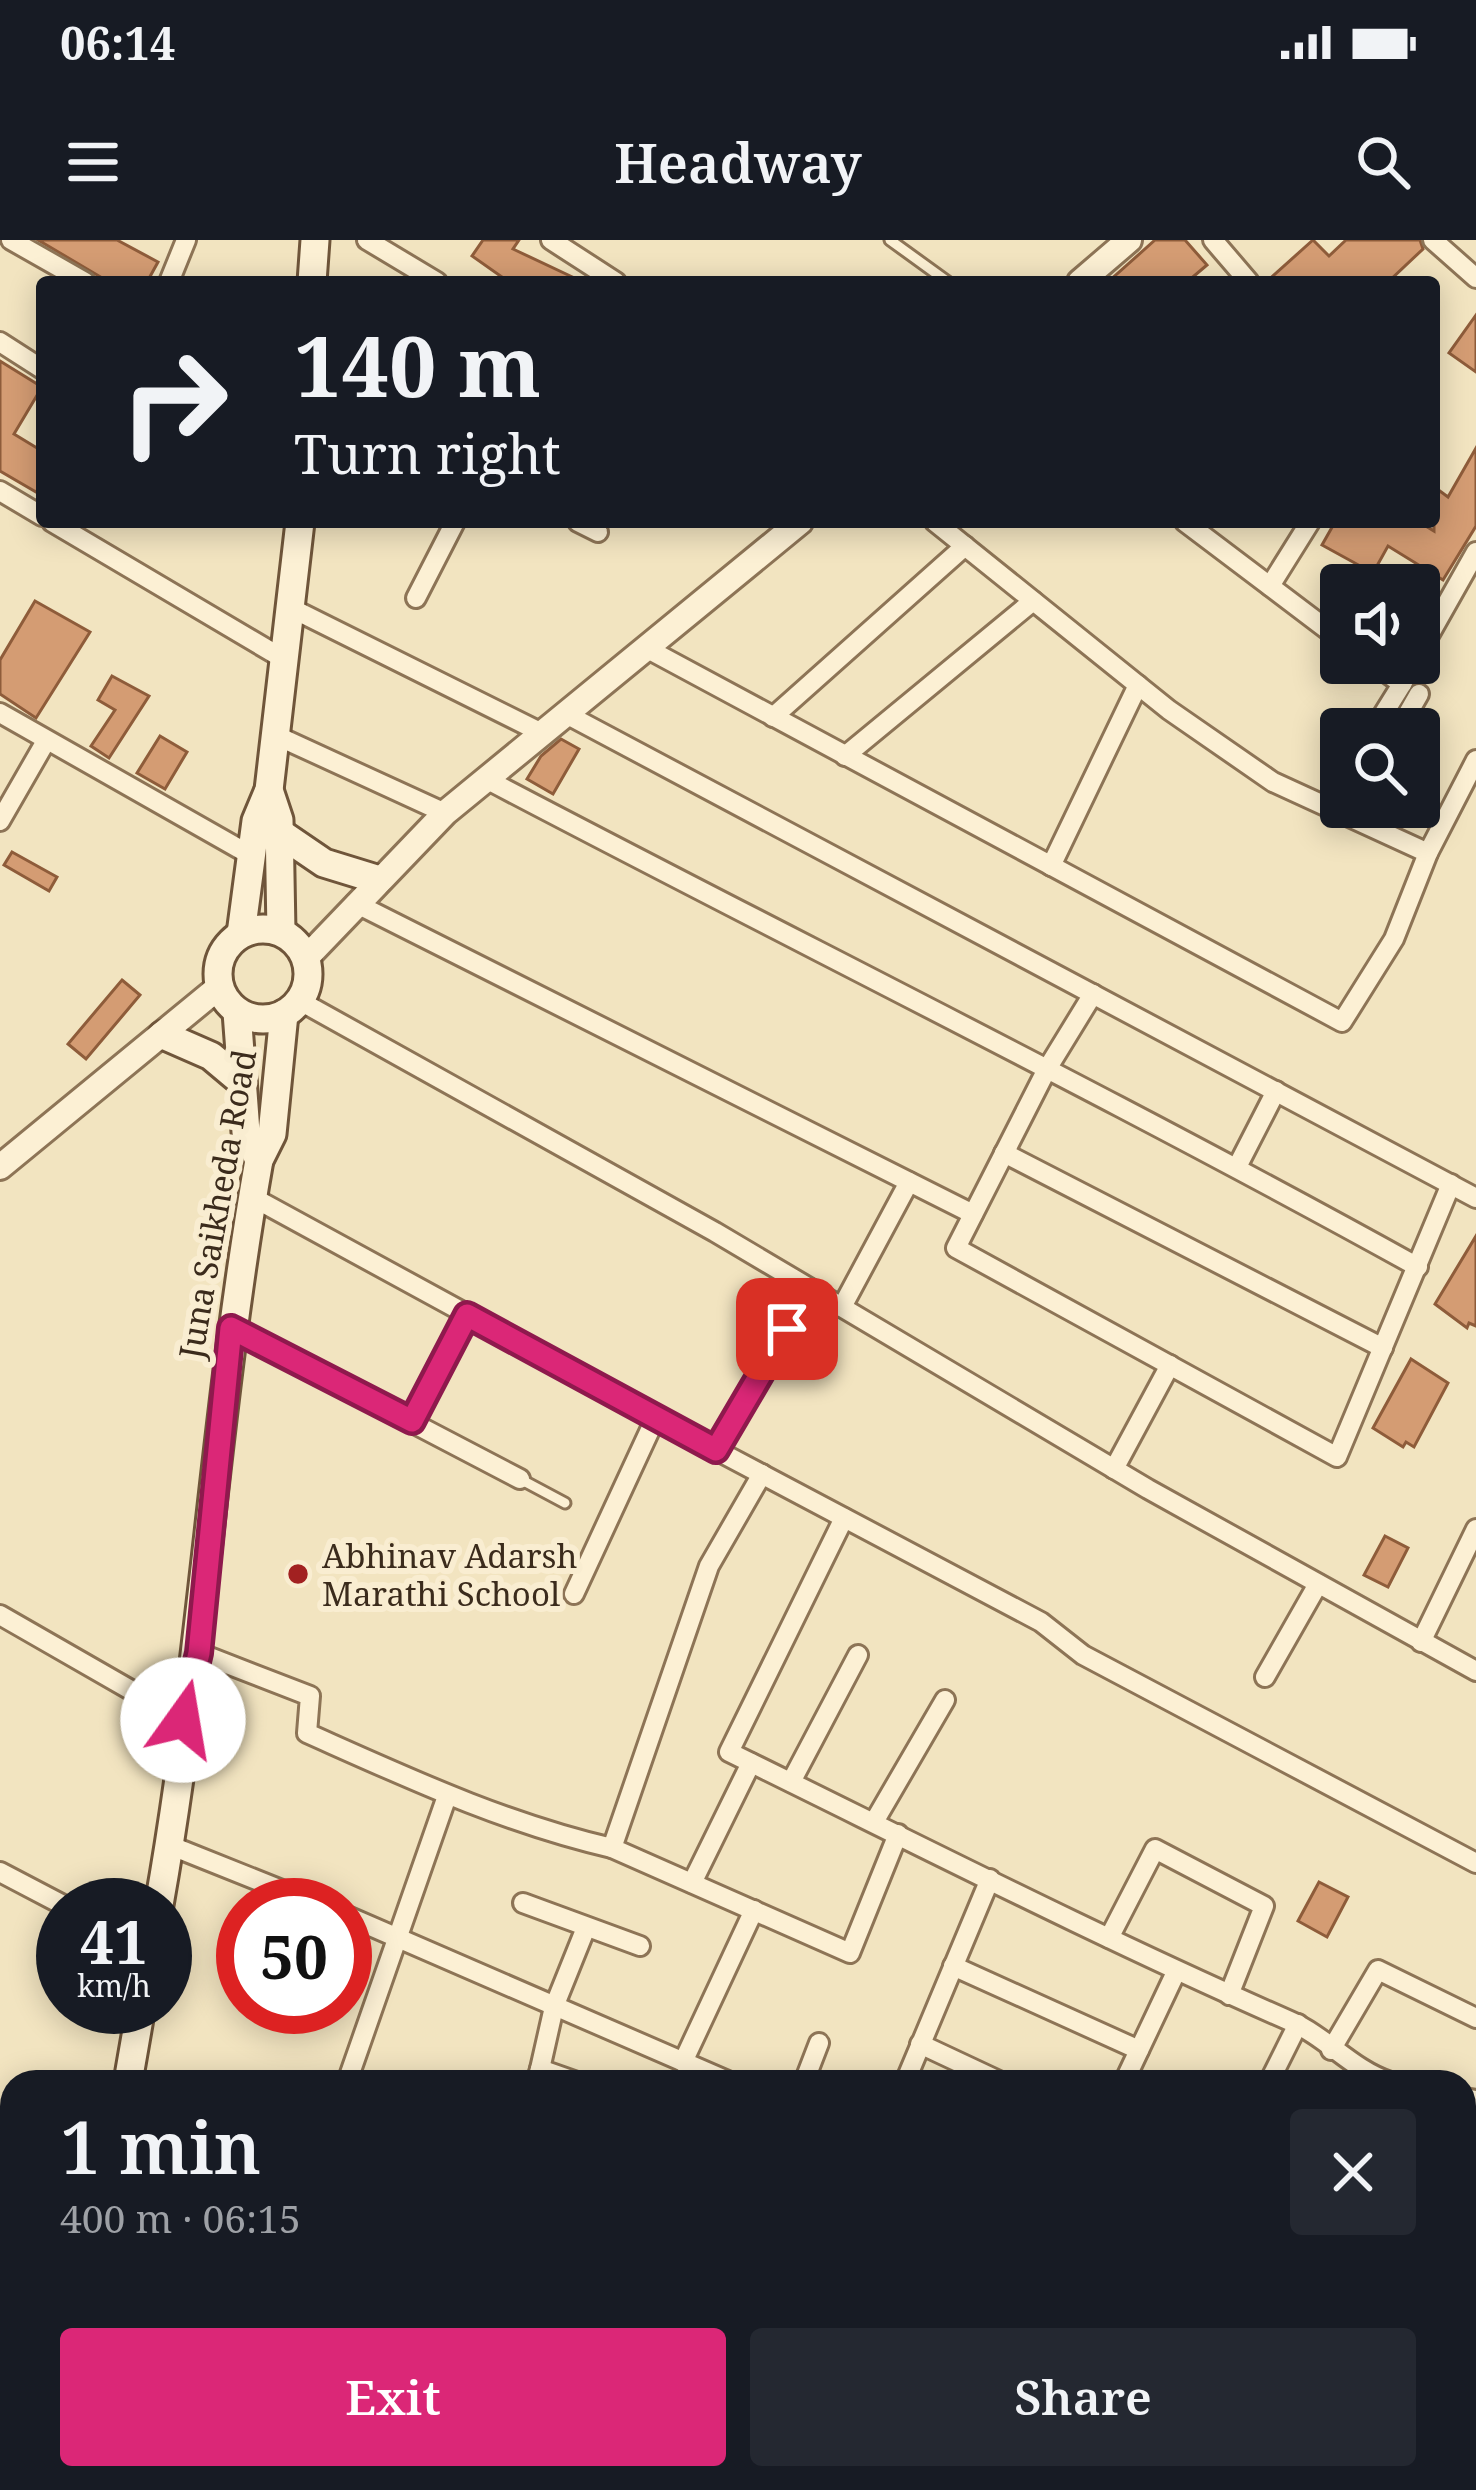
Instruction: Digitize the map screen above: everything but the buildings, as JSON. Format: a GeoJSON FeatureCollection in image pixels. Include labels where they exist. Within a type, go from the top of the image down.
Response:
{"type":"FeatureCollection","features":[{"type":"Feature","properties":{"kind":"main road"},"geometry":{"type":"LineString","coordinates":[[312,276],[315,240]]}},
{"type":"Feature","properties":{"kind":"main road"},"geometry":{"type":"LineString","coordinates":[[241,934],[256,821],[269,790],[294,528]]}},
{"type":"Feature","properties":{"kind":"main road"},"geometry":{"type":"LineString","coordinates":[[269,790],[280,833],[281,932]]}},
{"type":"Feature","properties":{"kind":"main road"},"geometry":{"type":"LineString","coordinates":[[280,833],[324,863],[376,879]]}},
{"type":"Feature","properties":{"kind":"main road"},"geometry":{"type":"LineString","coordinates":[[237,1012],[260,1020],[292,1008],[306,988],[306,958],[281,932],[268,928],[241,934],[220,956],[219,987],[237,1012],[246,1132],[259,1160]]}},
{"type":"Feature","properties":{"kind":"main road","name":"Juna Saikheda Road"},"geometry":{"type":"LineString","coordinates":[[164,1878],[183,1720],[199,1653],[231,1328],[259,1160],[272,1133],[292,1008]]}},
{"type":"Feature","properties":{"kind":"main road"},"geometry":{"type":"LineString","coordinates":[[163,1035],[211,1056],[242,1082]]}},
{"type":"Feature","properties":{"kind":"main road"},"geometry":{"type":"LineString","coordinates":[[130,2070],[136,2034]]}},
{"type":"Feature","properties":{"kind":"street"},"geometry":{"type":"LineString","coordinates":[[11,240],[74,276]]}},
{"type":"Feature","properties":{"kind":"street"},"geometry":{"type":"LineString","coordinates":[[171,276],[186,240]]}},
{"type":"Feature","properties":{"kind":"street"},"geometry":{"type":"LineString","coordinates":[[367,240],[427,276]]}},
{"type":"Feature","properties":{"kind":"street"},"geometry":{"type":"LineString","coordinates":[[551,240],[607,276]]}},
{"type":"Feature","properties":{"kind":"street"},"geometry":{"type":"LineString","coordinates":[[1087,276],[1129,240]]}},
{"type":"Feature","properties":{"kind":"street"},"geometry":{"type":"LineString","coordinates":[[1213,240],[1244,276]]}},
{"type":"Feature","properties":{"kind":"street"},"geometry":{"type":"LineString","coordinates":[[1432,240],[1476,278]]}},
{"type":"Feature","properties":{"kind":"street"},"geometry":{"type":"LineString","coordinates":[[0,342],[36,365]]}},
{"type":"Feature","properties":{"kind":"street"},"geometry":{"type":"LineString","coordinates":[[0,491],[36,512]]}},
{"type":"Feature","properties":{"kind":"street"},"geometry":{"type":"LineString","coordinates":[[62,528],[282,658]]}},
{"type":"Feature","properties":{"kind":"street"},"geometry":{"type":"LineString","coordinates":[[416,598],[452,528]]}},
{"type":"Feature","properties":{"kind":"street"},"geometry":{"type":"LineString","coordinates":[[590,528],[598,532]]}},
{"type":"Feature","properties":{"kind":"street"},"geometry":{"type":"LineString","coordinates":[[306,958],[376,879],[445,813],[793,528]]}},
{"type":"Feature","properties":{"kind":"street"},"geometry":{"type":"LineString","coordinates":[[942,528],[1138,685],[1273,782],[1320,803]]}},
{"type":"Feature","properties":{"kind":"street"},"geometry":{"type":"LineString","coordinates":[[1193,528],[1320,624]]}},
{"type":"Feature","properties":{"kind":"street"},"geometry":{"type":"LineString","coordinates":[[1270,586],[1306,528]]}},
{"type":"Feature","properties":{"kind":"street"},"geometry":{"type":"LineString","coordinates":[[773,717],[964,546]]}},
{"type":"Feature","properties":{"kind":"street"},"geometry":{"type":"LineString","coordinates":[[1440,616],[1476,552]]}},
{"type":"Feature","properties":{"kind":"street"},"geometry":{"type":"LineString","coordinates":[[845,756],[1033,601]]}},
{"type":"Feature","properties":{"kind":"street"},"geometry":{"type":"LineString","coordinates":[[289,607],[542,734]]}},
{"type":"Feature","properties":{"kind":"street"},"geometry":{"type":"LineString","coordinates":[[646,648],[1342,1022],[1394,939],[1428,853],[1476,760]]}},
{"type":"Feature","properties":{"kind":"street"},"geometry":{"type":"LineString","coordinates":[[1403,684],[1410,689]]}},
{"type":"Feature","properties":{"kind":"street"},"geometry":{"type":"LineString","coordinates":[[1405,708],[1411,684]]}},
{"type":"Feature","properties":{"kind":"street"},"geometry":{"type":"LineString","coordinates":[[1052,866],[1138,685]]}},
{"type":"Feature","properties":{"kind":"street"},"geometry":{"type":"LineString","coordinates":[[1393,708],[1410,689]]}},
{"type":"Feature","properties":{"kind":"street"},"geometry":{"type":"LineString","coordinates":[[0,713],[252,856]]}},
{"type":"Feature","properties":{"kind":"street"},"geometry":{"type":"LineString","coordinates":[[566,714],[1476,1198]]}},
{"type":"Feature","properties":{"kind":"street"},"geometry":{"type":"LineString","coordinates":[[275,735],[445,813]]}},
{"type":"Feature","properties":{"kind":"street"},"geometry":{"type":"LineString","coordinates":[[0,821],[46,741]]}},
{"type":"Feature","properties":{"kind":"street"},"geometry":{"type":"LineString","coordinates":[[486,778],[1237,1167],[1418,1268]]}},
{"type":"Feature","properties":{"kind":"street"},"geometry":{"type":"LineString","coordinates":[[1382,828],[1428,853]]}},
{"type":"Feature","properties":{"kind":"street"},"geometry":{"type":"LineString","coordinates":[[355,903],[973,1214]]}},
{"type":"Feature","properties":{"kind":"street"},"geometry":{"type":"LineString","coordinates":[[0,1167],[219,987]]}},
{"type":"Feature","properties":{"kind":"street"},"geometry":{"type":"LineString","coordinates":[[1093,994],[1047,1069],[956,1248],[1337,1456],[1451,1184]]}},
{"type":"Feature","properties":{"kind":"street"},"geometry":{"type":"LineString","coordinates":[[292,1008],[811,1288],[1114,1469],[1476,1671]]}},
{"type":"Feature","properties":{"kind":"street"},"geometry":{"type":"LineString","coordinates":[[1237,1167],[1276,1091]]}},
{"type":"Feature","properties":{"kind":"street"},"geometry":{"type":"LineString","coordinates":[[1004,1153],[1383,1348]]}},
{"type":"Feature","properties":{"kind":"street"},"geometry":{"type":"LineString","coordinates":[[842,1307],[909,1182]]}},
{"type":"Feature","properties":{"kind":"street"},"geometry":{"type":"LineString","coordinates":[[252,1197],[1041,1622],[1083,1655],[1476,1863]]}},
{"type":"Feature","properties":{"kind":"street"},"geometry":{"type":"LineString","coordinates":[[716,1450],[811,1288]]}},
{"type":"Feature","properties":{"kind":"street"},"geometry":{"type":"LineString","coordinates":[[412,1421],[467,1315]]}},
{"type":"Feature","properties":{"kind":"street"},"geometry":{"type":"LineString","coordinates":[[231,1328],[520,1479]]}},
{"type":"Feature","properties":{"kind":"street"},"geometry":{"type":"LineString","coordinates":[[1114,1469],[1170,1365]]}},
{"type":"Feature","properties":{"kind":"street"},"geometry":{"type":"LineString","coordinates":[[574,1594],[656,1417]]}},
{"type":"Feature","properties":{"kind":"street"},"geometry":{"type":"LineString","coordinates":[[612,1848],[710,1566],[762,1474]]}},
{"type":"Feature","properties":{"kind":"street"},"geometry":{"type":"LineString","coordinates":[[844,1518],[729,1752],[1176,1972],[1298,2024],[1359,2070]]}},
{"type":"Feature","properties":{"kind":"street"},"geometry":{"type":"LineString","coordinates":[[1421,1642],[1476,1529]]}},
{"type":"Feature","properties":{"kind":"street"},"geometry":{"type":"LineString","coordinates":[[1265,1677],[1318,1584]]}},
{"type":"Feature","properties":{"kind":"street"},"geometry":{"type":"LineString","coordinates":[[0,1642],[6,1619],[183,1720]]}},
{"type":"Feature","properties":{"kind":"street"},"geometry":{"type":"LineString","coordinates":[[199,1653],[310,1696],[307,1733],[536,1830],[612,1848],[850,1952],[898,1834]]}},
{"type":"Feature","properties":{"kind":"street"},"geometry":{"type":"LineString","coordinates":[[791,1782],[858,1655]]}},
{"type":"Feature","properties":{"kind":"street"},"geometry":{"type":"LineString","coordinates":[[874,1822],[945,1700]]}},
{"type":"Feature","properties":{"kind":"street"},"geometry":{"type":"LineString","coordinates":[[692,1883],[751,1763]]}},
{"type":"Feature","properties":{"kind":"street"},"geometry":{"type":"LineString","coordinates":[[351,2070],[447,1796]]}},
{"type":"Feature","properties":{"kind":"street"},"geometry":{"type":"LineString","coordinates":[[169,1845],[252,1878]]}},
{"type":"Feature","properties":{"kind":"street"},"geometry":{"type":"LineString","coordinates":[[1109,1938],[1155,1850],[1264,1906],[1228,1995]]}},
{"type":"Feature","properties":{"kind":"street"},"geometry":{"type":"LineString","coordinates":[[0,1872],[36,1891]]}},
{"type":"Feature","properties":{"kind":"street"},"geometry":{"type":"LineString","coordinates":[[910,2070],[989,1879]]}},
{"type":"Feature","properties":{"kind":"street"},"geometry":{"type":"LineString","coordinates":[[523,1903],[585,1930],[640,1946]]}},
{"type":"Feature","properties":{"kind":"street"},"geometry":{"type":"LineString","coordinates":[[683,2062],[754,1910]]}},
{"type":"Feature","properties":{"kind":"street"},"geometry":{"type":"LineString","coordinates":[[372,1927],[702,2070]]}},
{"type":"Feature","properties":{"kind":"street"},"geometry":{"type":"LineString","coordinates":[[539,2070],[554,2007],[585,1930]]}},
{"type":"Feature","properties":{"kind":"street"},"geometry":{"type":"LineString","coordinates":[[953,1966],[1138,2050]]}},
{"type":"Feature","properties":{"kind":"street"},"geometry":{"type":"LineString","coordinates":[[1331,2050],[1378,1970],[1476,2018]]}},
{"type":"Feature","properties":{"kind":"street"},"geometry":{"type":"LineString","coordinates":[[1129,2070],[1176,1972]]}},
{"type":"Feature","properties":{"kind":"street"},"geometry":{"type":"LineString","coordinates":[[1275,2070],[1298,2024]]}},
{"type":"Feature","properties":{"kind":"street"},"geometry":{"type":"LineString","coordinates":[[809,2070],[819,2043]]}},
{"type":"Feature","properties":{"kind":"street"},"geometry":{"type":"LineString","coordinates":[[920,2044],[975,2070]]}},
{"type":"Feature","properties":{"kind":"lane"},"geometry":{"type":"LineString","coordinates":[[890,240],[940,276]]}},
{"type":"Feature","properties":{"kind":"lane"},"geometry":{"type":"LineString","coordinates":[[520,1479],[565,1503]]}},
{"type":"Feature","properties":{"kind":"place","name":"Abhinav Adarsh Marathi School"},"geometry":{"type":"Point","coordinates":[298,1574]}},
{"type":"Feature","properties":{"kind":"route"},"geometry":{"type":"LineString","coordinates":[[183,1720],[199,1653],[231,1328],[412,1421],[467,1315],[716,1450],[787,1329]]}}]}
